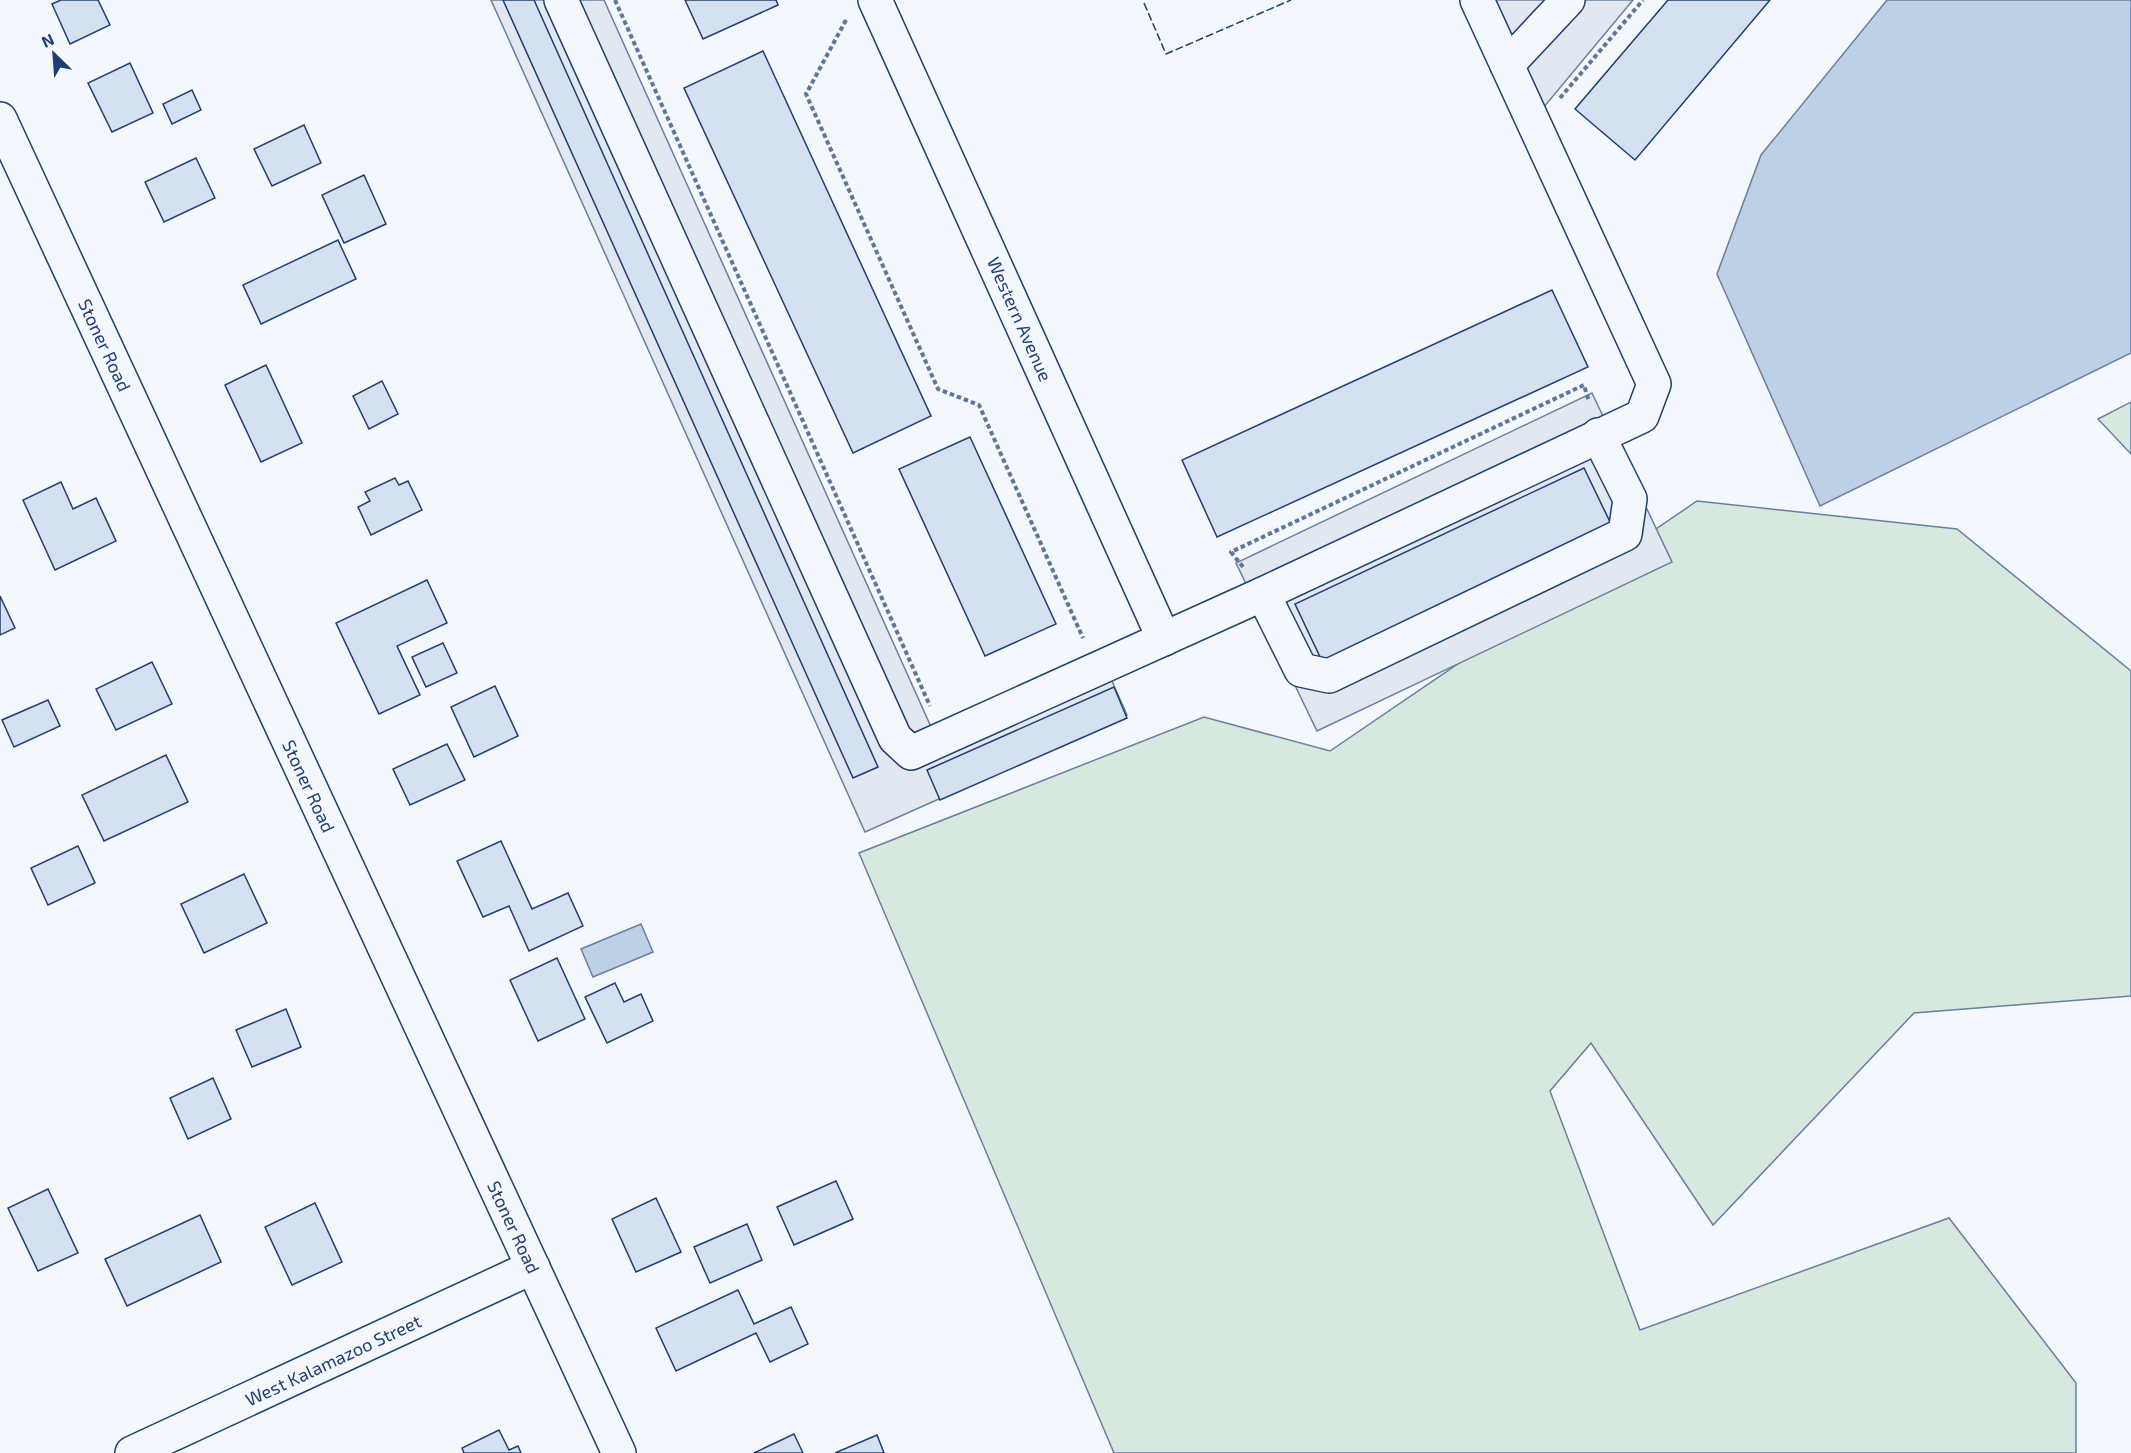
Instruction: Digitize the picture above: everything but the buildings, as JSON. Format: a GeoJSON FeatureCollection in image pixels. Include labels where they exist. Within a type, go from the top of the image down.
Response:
{"type":"FeatureCollection","features":[{"type":"Feature","properties":{"kind":"street"},"geometry":{"type":"LineString","coordinates":[[561,0],[895,738],[911,753],[1263,594],[1642,416],[1654,384],[1478,0]]}},
{"type":"Feature","properties":{"kind":"street"},"geometry":{"type":"LineString","coordinates":[[1508,65],[1568,0]]}},
{"type":"Feature","properties":{"kind":"street","name":"Western Avenue"},"geometry":{"type":"LineString","coordinates":[[863,5],[1164,639]]}},
{"type":"Feature","properties":{"kind":"street","name":"Stoner Road"},"geometry":{"type":"LineString","coordinates":[[0,119],[619,1453]]}},
{"type":"Feature","properties":{"kind":"street"},"geometry":{"type":"LineString","coordinates":[[1263,594],[1301,670],[1329,676],[1340,671],[1624,534],[1629,499],[1598,435]]}},
{"type":"Feature","properties":{"kind":"street","name":"West Kalamazoo Street"},"geometry":{"type":"LineString","coordinates":[[132,1453],[533,1268]]}},
{"type":"Feature","properties":{"kind":"path"},"geometry":{"type":"LineString","coordinates":[[615,0],[944,738]]}},
{"type":"Feature","properties":{"kind":"path"},"geometry":{"type":"LineString","coordinates":[[1535,127],[1643,0]]}},
{"type":"Feature","properties":{"kind":"path"},"geometry":{"type":"LineString","coordinates":[[863,5],[806,94],[938,389],[979,405],[1097,669]]}},
{"type":"Feature","properties":{"kind":"path"},"geometry":{"type":"LineString","coordinates":[[1263,594],[1231,552],[1584,385],[1598,435]]}},
{"type":"Feature","properties":{"kind":"shaded area"},"geometry":{"type":"Polygon","coordinates":[[[491,0],[604,0],[932,729],[1100,654],[1127,715],[865,832],[491,0]]]}},
{"type":"Feature","properties":{"kind":"shaded area"},"geometry":{"type":"Polygon","coordinates":[[[1462,0],[1633,0],[1523,132],[1462,0]]]}},
{"type":"Feature","properties":{"kind":"shaded area"},"geometry":{"type":"Polygon","coordinates":[[[1592,393],[1672,562],[1317,731],[1236,563],[1592,393]]]}},
{"type":"Feature","properties":{"kind":"shaded area"},"geometry":{"type":"Polygon","coordinates":[[[2131,402],[2131,454],[2098,419],[2131,402]]]}},
{"type":"Feature","properties":{"kind":"shaded area"},"geometry":{"type":"Polygon","coordinates":[[[1697,501],[1957,529],[2131,671],[2131,996],[1914,1013],[1713,1225],[1591,1043],[1550,1091],[1640,1330],[1949,1218],[2076,1383],[2076,1453],[1114,1453],[859,853],[1204,717],[1330,751],[1697,501]]]}},
{"type":"Feature","properties":{"kind":"water"},"geometry":{"type":"Polygon","coordinates":[[[1887,0],[2131,0],[2131,353],[1820,506],[1717,274],[1761,155],[1887,0]]]}},
{"type":"Feature","properties":{"kind":"water"},"geometry":{"type":"Polygon","coordinates":[[[641,924],[653,952],[593,977],[581,949],[641,924]]]}},
{"type":"Feature","properties":{"kind":"fence"},"geometry":{"type":"LineString","coordinates":[[1144,3],[1166,54],[1291,0]]}}]}
